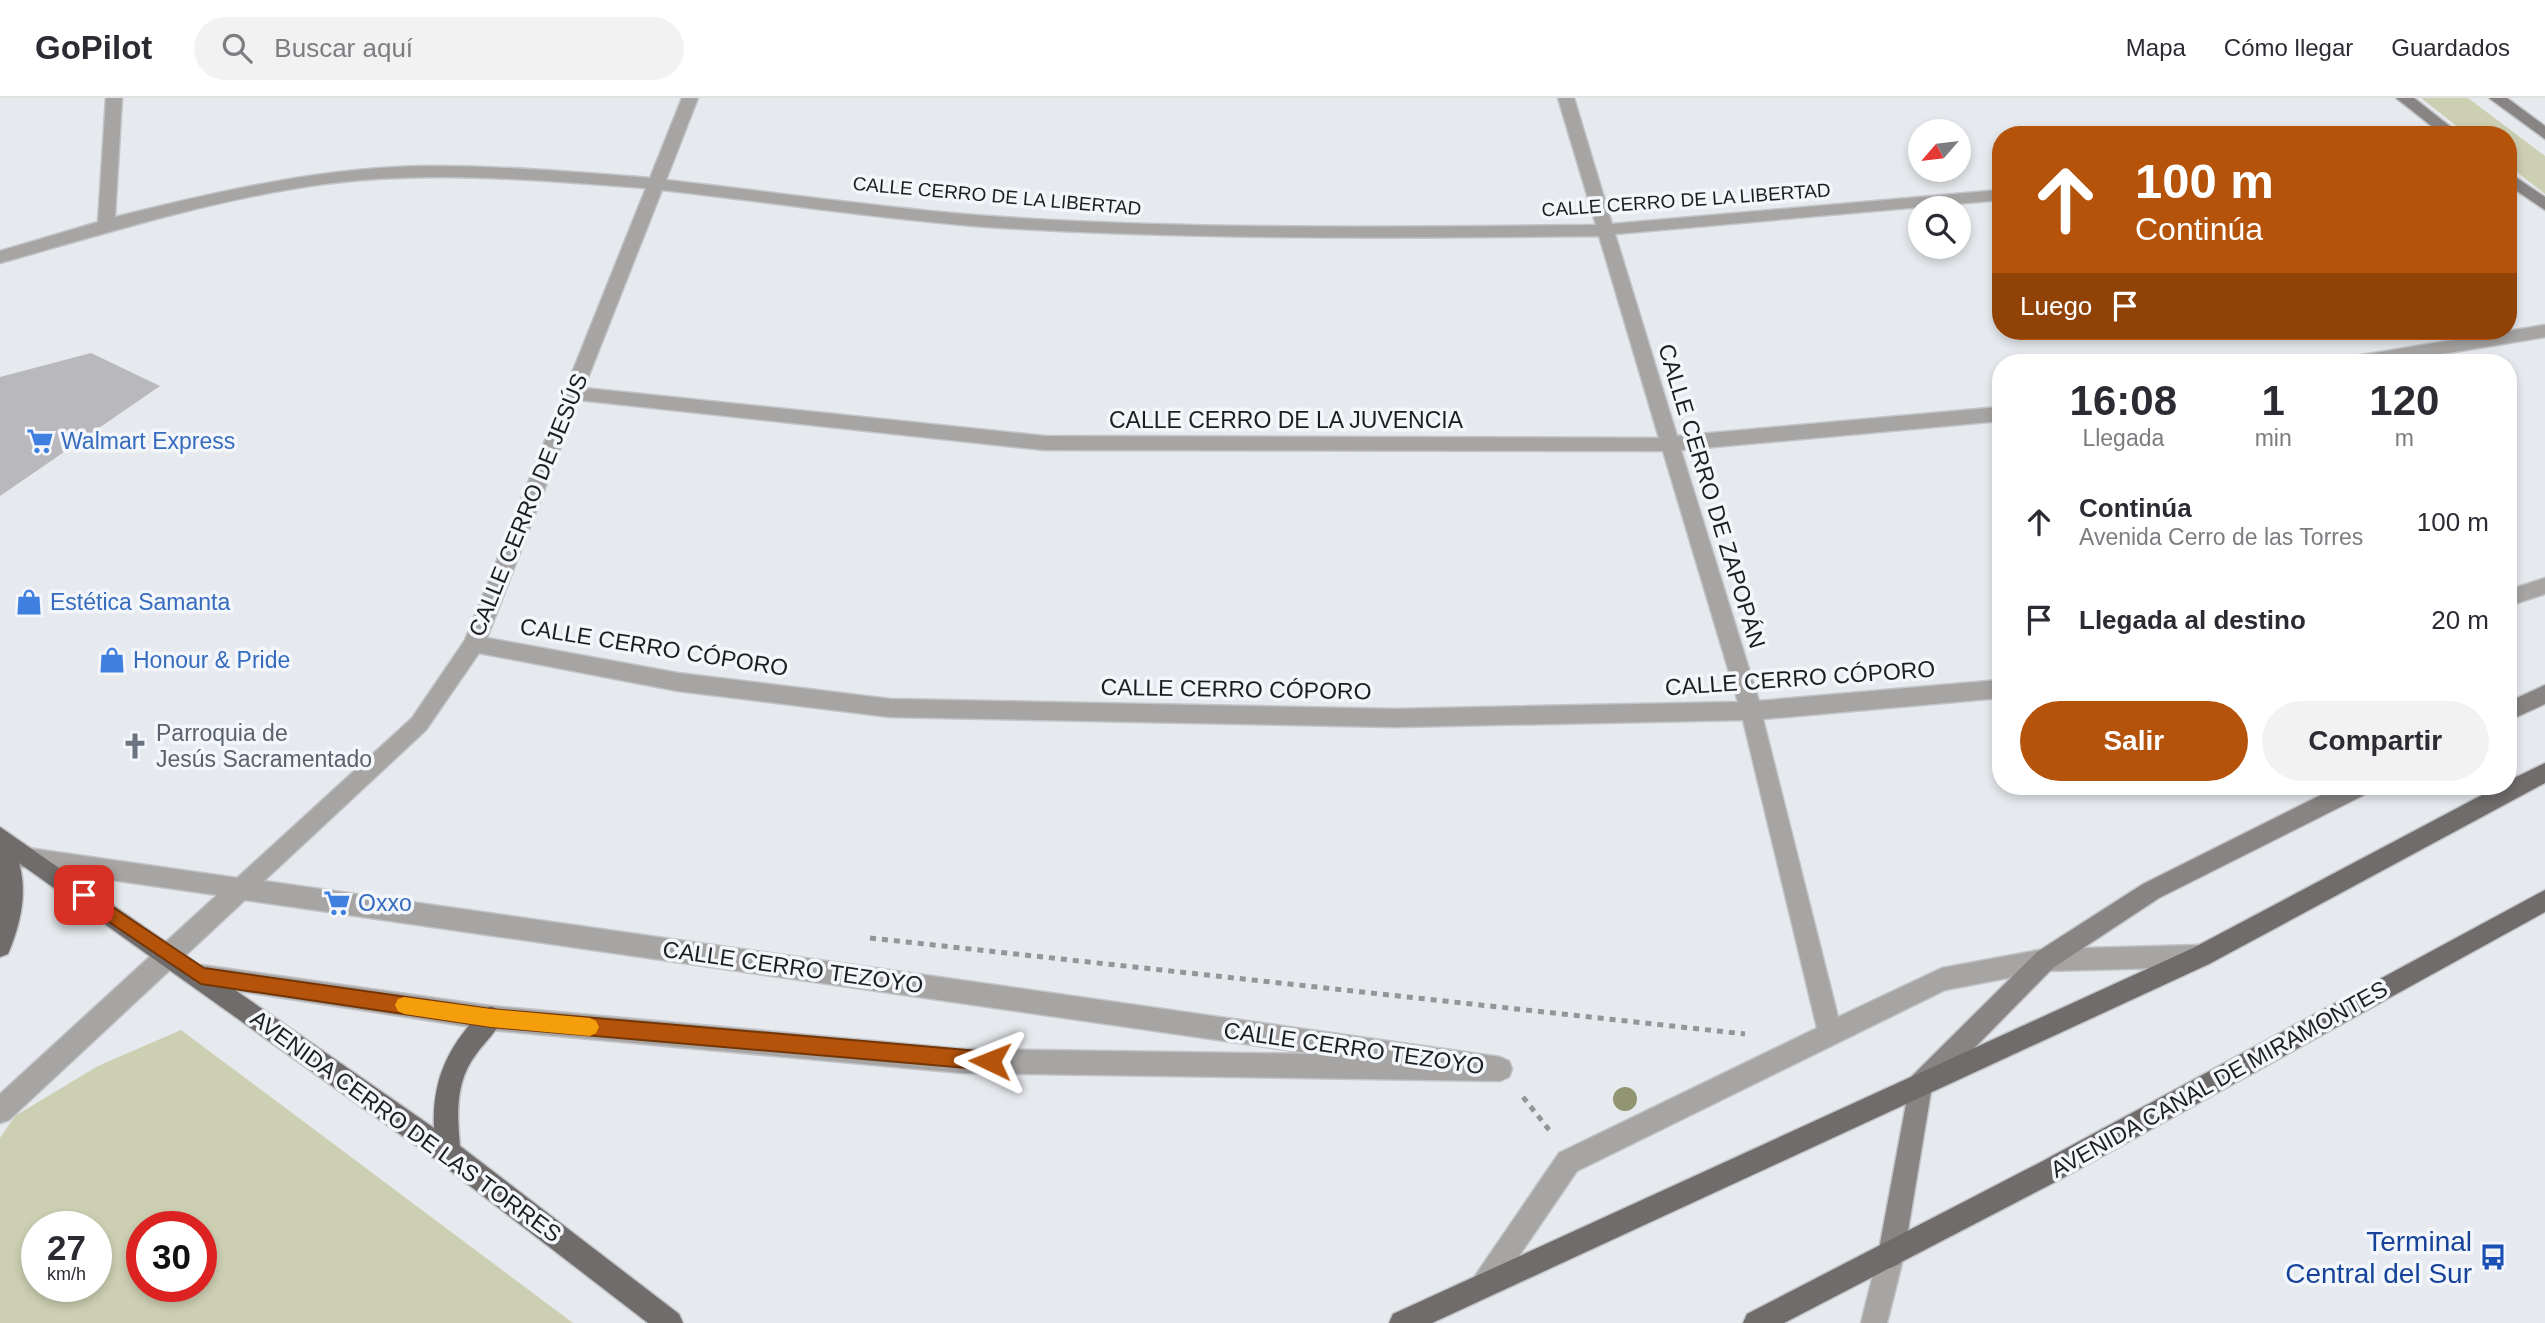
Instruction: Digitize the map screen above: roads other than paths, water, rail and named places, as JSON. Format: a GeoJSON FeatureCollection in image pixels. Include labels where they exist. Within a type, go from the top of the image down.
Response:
{"type":"FeatureCollection","features":[{"type":"Feature","properties":{"kind":"main road"},"geometry":{"type":"LineString","coordinates":[[2517,787],[2545,772]]}},
{"type":"Feature","properties":{"kind":"main road"},"geometry":{"type":"LineString","coordinates":[[1402,1323],[2201,956],[2502,795]]}},
{"type":"Feature","properties":{"kind":"main road","name":"AVENIDA CERRO DE LAS TORRES"},"geometry":{"type":"LineString","coordinates":[[0,838],[201,976],[448,1153],[670,1323]]}},
{"type":"Feature","properties":{"kind":"main road"},"geometry":{"type":"LineString","coordinates":[[0,846],[12,877],[10,907],[0,946]]}},
{"type":"Feature","properties":{"kind":"main road","name":"AVENIDA CANAL DE MIRAMONTES"},"geometry":{"type":"LineString","coordinates":[[1756,1323],[1891,1255],[2545,900]]}},
{"type":"Feature","properties":{"kind":"main road"},"geometry":{"type":"LineString","coordinates":[[448,1153],[445,1117],[447,1083],[464,1046],[491,1018]]}},
{"type":"Feature","properties":{"kind":"street"},"geometry":{"type":"LineString","coordinates":[[106,225],[114,98]]}},
{"type":"Feature","properties":{"kind":"street","name":"CALLE CERRO DE JESÚS"},"geometry":{"type":"LineString","coordinates":[[0,1111],[419,724],[474,644],[690,98]]}},
{"type":"Feature","properties":{"kind":"street","name":"CALLE CERRO DE ZAPOPÁN"},"geometry":{"type":"LineString","coordinates":[[1566,98],[1751,711],[1821,1037]]}},
{"type":"Feature","properties":{"kind":"street"},"geometry":{"type":"LineString","coordinates":[[2404,98],[2437,126]]}},
{"type":"Feature","properties":{"kind":"street"},"geometry":{"type":"LineString","coordinates":[[2497,98],[2545,134]]}},
{"type":"Feature","properties":{"kind":"street","name":"CALLE CERRO DE LA LIBERTAD"},"geometry":{"type":"LineString","coordinates":[[0,257],[106,225],[207,200],[324,179],[413,172],[534,174],[657,184],[984,221],[1146,230],[1310,233],[1604,230],[1992,196]]}},
{"type":"Feature","properties":{"kind":"street"},"geometry":{"type":"LineString","coordinates":[[2517,184],[2545,205]]}},
{"type":"Feature","properties":{"kind":"street"},"geometry":{"type":"LineString","coordinates":[[2517,336],[2545,331]]}},
{"type":"Feature","properties":{"kind":"street"},"geometry":{"type":"LineString","coordinates":[[2405,354],[2490,340]]}},
{"type":"Feature","properties":{"kind":"street","name":"CALLE CERRO DE LA JUVENCIA"},"geometry":{"type":"LineString","coordinates":[[572,393],[1044,443],[1440,446],[1669,444],[1992,415]]}},
{"type":"Feature","properties":{"kind":"street"},"geometry":{"type":"LineString","coordinates":[[2517,595],[2545,586]]}},
{"type":"Feature","properties":{"kind":"street","name":"CALLE CERRO CÓPORO"},"geometry":{"type":"LineString","coordinates":[[474,644],[678,682],[890,708],[1395,718],[1751,711],[1992,690]]}},
{"type":"Feature","properties":{"kind":"street"},"geometry":{"type":"LineString","coordinates":[[2517,708],[2545,694]]}},
{"type":"Feature","properties":{"kind":"street"},"geometry":{"type":"LineString","coordinates":[[1874,1323],[1891,1255],[1920,1086],[2045,960],[2151,891],[2342,795]]}},
{"type":"Feature","properties":{"kind":"street","name":"CALLE CERRO TEZOYO"},"geometry":{"type":"LineString","coordinates":[[0,854],[1500,1069],[963,1061],[491,1018],[201,976]]}},
{"type":"Feature","properties":{"kind":"street"},"geometry":{"type":"LineString","coordinates":[[1484,1285],[1568,1162],[1942,979],[2045,960],[2201,956]]}},
{"type":"Feature","properties":{"kind":"place","name":"Walmart Express"},"geometry":{"type":"Point","coordinates":[40,441]}},
{"type":"Feature","properties":{"kind":"place","name":"Estética Samanta"},"geometry":{"type":"Point","coordinates":[29,602]}},
{"type":"Feature","properties":{"kind":"place","name":"Honour & Pride"},"geometry":{"type":"Point","coordinates":[112,660]}},
{"type":"Feature","properties":{"kind":"place","name":"Parroquia de Jesús Sacramentado"},"geometry":{"type":"Point","coordinates":[135,746]}},
{"type":"Feature","properties":{"kind":"place","name":"Oxxo"},"geometry":{"type":"Point","coordinates":[337,903]}},
{"type":"Feature","properties":{"kind":"place","name":"Terminal Central del Sur"},"geometry":{"type":"Point","coordinates":[2493,1257]}}]}
